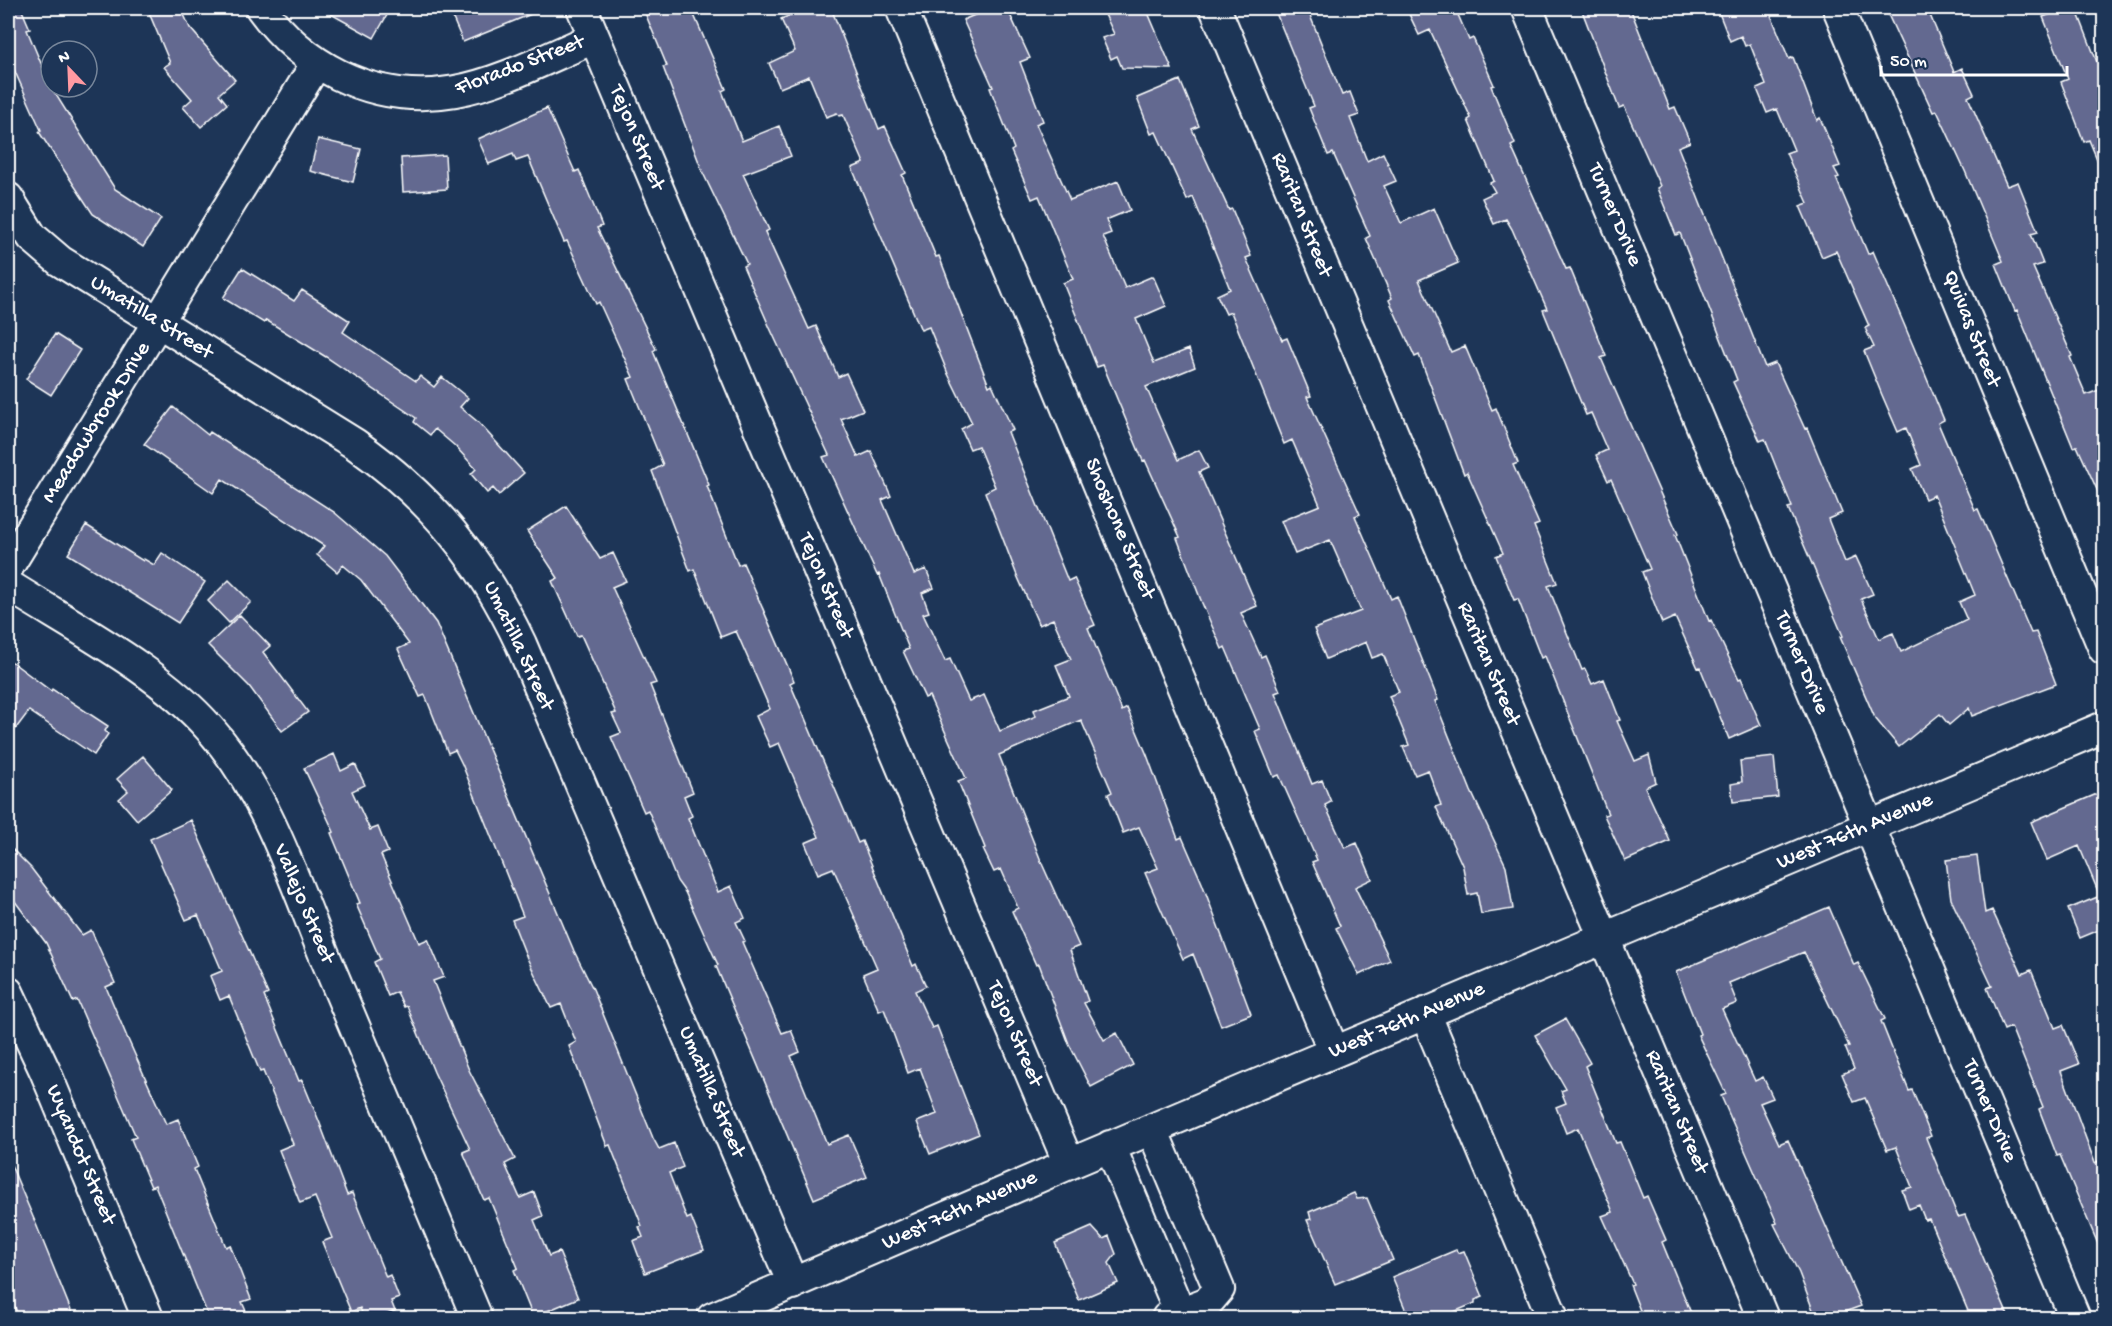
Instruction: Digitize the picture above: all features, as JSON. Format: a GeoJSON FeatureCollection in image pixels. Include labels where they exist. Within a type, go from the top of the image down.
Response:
{"type":"FeatureCollection","features":[{"type":"Feature","properties":{"kind":"street","name":"Florado Street"},"geometry":{"type":"LineString","coordinates":[[261,8],[293,45],[316,64],[365,85],[398,95],[427,96],[466,90],[514,73],[594,38]]}},
{"type":"Feature","properties":{"kind":"street","name":"Tejon Street"},"geometry":{"type":"LineString","coordinates":[[582,8],[1069,1164]]}},
{"type":"Feature","properties":{"kind":"street","name":"Shoshone Street"},"geometry":{"type":"LineString","coordinates":[[901,8],[1334,1052]]}},
{"type":"Feature","properties":{"kind":"street","name":"Raritan Street"},"geometry":{"type":"LineString","coordinates":[[1215,8],[1763,1318]]}},
{"type":"Feature","properties":{"kind":"street","name":"Turner Drive"},"geometry":{"type":"LineString","coordinates":[[1527,8],[2075,1318]]}},
{"type":"Feature","properties":{"kind":"street","name":"Quivas Street"},"geometry":{"type":"LineString","coordinates":[[1838,8],[2104,649]]}},
{"type":"Feature","properties":{"kind":"street","name":"Meadowbrook Drive"},"geometry":{"type":"LineString","coordinates":[[8,567],[316,64]]}},
{"type":"Feature","properties":{"kind":"street","name":"Umatilla Street"},"geometry":{"type":"LineString","coordinates":[[8,198],[32,237],[44,249],[158,323],[355,444],[412,488],[458,537],[503,606],[521,644],[793,1284]]}},
{"type":"Feature","properties":{"kind":"street","name":"Vallejo Street"},"geometry":{"type":"LineString","coordinates":[[8,585],[184,701],[211,729],[235,760],[276,839],[477,1318]]}},
{"type":"Feature","properties":{"kind":"street","name":"West 76th Avenue"},"geometry":{"type":"LineString","coordinates":[[712,1318],[1110,1146],[2104,726]]}},
{"type":"Feature","properties":{"kind":"street","name":"Wyandot Street"},"geometry":{"type":"LineString","coordinates":[[8,992],[45,1071],[148,1318]]}},
{"type":"Feature","properties":{"kind":"street"},"geometry":{"type":"LineString","coordinates":[[1425,1013],[1553,1318]]}},
{"type":"Feature","properties":{"kind":"street"},"geometry":{"type":"LineString","coordinates":[[1110,1146],[1174,1316],[1211,1310],[1219,1289],[1152,1129]]}},
{"type":"Feature","properties":{"kind":"building"},"geometry":{"type":"Polygon","coordinates":[[[8,8],[21,8],[39,58],[39,99],[59,99],[115,189],[161,219],[143,247],[93,214],[39,132],[41,130],[8,56],[8,8]]]}},
{"type":"Feature","properties":{"kind":"building"},"geometry":{"type":"Polygon","coordinates":[[[147,8],[181,8],[190,28],[235,80],[219,94],[227,104],[201,127],[183,107],[192,99],[164,67],[170,63],[147,8]]]}},
{"type":"Feature","properties":{"kind":"building"},"geometry":{"type":"Polygon","coordinates":[[[320,8],[391,8],[374,38],[320,8]]]}},
{"type":"Feature","properties":{"kind":"building"},"geometry":{"type":"Polygon","coordinates":[[[467,8],[546,8],[463,42],[451,14],[467,8]]]}},
{"type":"Feature","properties":{"kind":"building"},"geometry":{"type":"Polygon","coordinates":[[[643,8],[691,8],[726,89],[722,91],[742,141],[779,126],[791,156],[743,174],[769,230],[765,232],[809,329],[816,326],[838,377],[846,373],[863,410],[841,419],[858,457],[871,451],[891,496],[882,500],[914,574],[926,569],[934,588],[922,593],[929,612],[923,614],[945,661],[950,659],[969,701],[984,695],[1000,731],[1036,716],[1034,710],[1069,696],[1056,665],[1071,659],[1053,619],[1039,625],[1016,573],[985,492],[995,487],[978,446],[970,449],[961,429],[972,423],[948,374],[929,327],[921,330],[852,168],[864,163],[843,115],[839,116],[837,113],[826,117],[809,76],[780,88],[769,63],[795,51],[781,19],[808,8],[831,8],[879,129],[885,126],[906,173],[902,175],[936,257],[939,256],[989,386],[992,384],[1013,430],[1008,432],[1068,581],[1074,578],[1095,625],[1088,628],[1122,711],[1127,708],[1178,839],[1182,837],[1202,883],[1251,1014],[1221,1026],[1193,954],[1183,959],[1145,873],[1158,868],[1139,827],[1123,833],[1108,794],[1112,792],[1081,720],[999,755],[1043,866],[1079,946],[1070,950],[1088,1001],[1084,1003],[1104,1040],[1117,1033],[1133,1065],[1091,1087],[1069,1044],[1039,964],[1036,965],[1012,911],[1018,908],[1001,869],[994,872],[983,849],[985,848],[958,781],[966,778],[929,696],[925,698],[903,651],[909,649],[879,574],[877,575],[823,457],[829,455],[743,266],[747,264],[703,173],[663,67],[667,66],[643,8]]]}},
{"type":"Feature","properties":{"kind":"building"},"geometry":{"type":"Polygon","coordinates":[[[991,8],[1007,8],[1030,58],[1020,62],[1043,121],[1036,124],[1070,200],[1118,181],[1130,210],[1106,220],[1111,233],[1103,236],[1125,288],[1153,276],[1166,306],[1136,319],[1154,363],[1189,349],[1195,367],[1146,387],[1178,460],[1199,450],[1208,468],[1199,472],[1257,606],[1241,613],[1261,657],[1265,655],[1280,691],[1275,693],[1312,784],[1322,780],[1331,802],[1325,805],[1345,848],[1357,843],[1372,879],[1355,887],[1390,960],[1359,975],[1336,928],[1340,926],[1312,862],[1317,860],[1279,775],[1274,777],[1255,731],[1260,729],[1225,647],[1222,649],[1202,603],[1177,538],[1180,537],[1145,460],[1143,461],[1103,365],[1097,367],[1063,283],[1073,279],[1039,196],[1032,199],[1011,151],[1014,149],[990,88],[993,87],[963,20],[991,8]]]}},
{"type":"Feature","properties":{"kind":"building"},"geometry":{"type":"Polygon","coordinates":[[[1102,8],[1146,8],[1172,69],[1122,68],[1117,56],[1111,59],[1102,38],[1114,34],[1102,8]]]}},
{"type":"Feature","properties":{"kind":"building"},"geometry":{"type":"Polygon","coordinates":[[[1274,8],[1307,8],[1342,95],[1350,92],[1359,115],[1350,118],[1367,161],[1383,153],[1396,181],[1384,186],[1401,223],[1434,208],[1458,263],[1419,280],[1451,352],[1465,346],[1492,410],[1496,408],[1518,463],[1513,465],[1539,524],[1534,526],[1557,583],[1548,586],[1582,670],[1585,669],[1592,684],[1604,679],[1620,720],[1617,721],[1635,761],[1649,755],[1656,782],[1645,787],[1670,841],[1625,861],[1604,815],[1608,814],[1545,656],[1541,658],[1518,599],[1514,600],[1496,556],[1503,553],[1467,472],[1464,474],[1419,355],[1415,357],[1389,300],[1392,298],[1366,238],[1370,236],[1333,153],[1328,155],[1309,108],[1314,106],[1274,8]]]}},
{"type":"Feature","properties":{"kind":"building"},"geometry":{"type":"Polygon","coordinates":[[[1422,8],[1455,8],[1469,40],[1473,38],[1494,85],[1491,86],[1515,144],[1511,146],[1566,269],[1570,268],[1606,356],[1601,358],[1678,534],[1675,535],[1709,621],[1711,620],[1739,679],[1741,678],[1761,725],[1729,739],[1700,667],[1698,668],[1675,617],[1662,623],[1642,572],[1650,569],[1611,479],[1608,481],[1596,455],[1607,450],[1591,413],[1586,415],[1543,310],[1547,309],[1512,229],[1506,219],[1494,224],[1482,198],[1495,192],[1490,183],[1494,181],[1468,120],[1471,118],[1430,30],[1419,35],[1409,14],[1422,8]]]}},
{"type":"Feature","properties":{"kind":"building"},"geometry":{"type":"Polygon","coordinates":[[[1581,8],[1630,8],[1670,109],[1675,107],[1690,142],[1678,147],[1765,367],[1775,363],[1805,429],[1807,428],[1842,513],[1828,519],[1845,562],[1856,557],[1873,594],[1861,599],[1879,639],[1893,633],[1901,652],[1967,620],[1959,602],[1975,595],[1934,495],[1925,499],[1912,469],[1921,465],[1906,428],[1898,432],[1864,351],[1874,347],[1865,328],[1869,326],[1836,251],[1822,257],[1800,206],[1808,203],[1786,153],[1794,150],[1777,109],[1767,113],[1757,89],[1766,85],[1750,44],[1745,46],[1741,36],[1730,41],[1719,13],[1731,8],[1768,8],[1789,59],[1793,57],[1817,120],[1820,118],[1840,166],[1834,168],[1839,177],[1836,178],[1868,254],[1873,251],[1915,350],[1944,420],[1938,423],[1975,510],[1978,509],[2031,633],[2036,632],[2056,684],[1972,716],[1969,708],[1949,725],[1940,714],[1899,747],[1875,718],[1840,637],[1843,636],[1788,508],[1792,507],[1765,439],[1760,441],[1733,382],[1737,380],[1680,233],[1676,235],[1657,188],[1660,186],[1624,106],[1619,108],[1581,8]]]}},
{"type":"Feature","properties":{"kind":"building"},"geometry":{"type":"Polygon","coordinates":[[[1885,8],[1927,8],[1954,72],[1962,68],[1974,94],[1968,97],[2007,186],[2018,182],[2038,232],[2031,234],[2043,264],[2033,267],[2072,356],[2070,357],[2086,395],[2099,390],[2104,402],[2104,505],[2077,446],[2073,447],[2017,310],[2015,311],[1996,264],[2003,261],[1965,171],[1937,111],[1933,112],[1885,8]]]}},
{"type":"Feature","properties":{"kind":"building"},"geometry":{"type":"Polygon","coordinates":[[[2067,8],[2076,8],[2099,67],[2104,65],[2104,176],[2089,140],[2084,142],[2061,82],[2068,79],[2043,17],[2067,8]]]}},
{"type":"Feature","properties":{"kind":"building"},"geometry":{"type":"Polygon","coordinates":[[[1180,80],[1199,126],[1192,129],[1229,210],[1232,209],[1251,256],[1246,258],[1282,340],[1287,338],[1311,396],[1307,397],[1360,514],[1355,516],[1391,599],[1397,596],[1471,791],[1506,866],[1513,909],[1481,914],[1477,893],[1468,895],[1463,867],[1436,807],[1441,805],[1428,770],[1415,775],[1403,747],[1409,745],[1389,696],[1399,692],[1383,654],[1372,658],[1366,642],[1326,659],[1314,629],[1361,611],[1330,540],[1295,554],[1281,521],[1320,505],[1292,440],[1284,444],[1231,312],[1226,314],[1217,295],[1230,289],[1193,197],[1187,200],[1156,132],[1151,134],[1137,98],[1180,80]]]}},
{"type":"Feature","properties":{"kind":"building"},"geometry":{"type":"Polygon","coordinates":[[[547,108],[575,172],[579,170],[602,226],[597,228],[656,349],[653,351],[709,485],[707,486],[738,565],[743,563],[794,681],[790,683],[858,843],[862,841],[913,966],[916,964],[926,986],[915,991],[932,1028],[937,1026],[979,1134],[930,1154],[917,1122],[937,1114],[920,1068],[908,1073],[884,1009],[879,1011],[863,974],[877,968],[833,868],[818,874],[805,843],[819,837],[779,743],[770,747],[756,716],[770,709],[736,631],[721,637],[694,569],[690,571],[652,471],[663,465],[628,379],[633,377],[599,302],[596,304],[567,241],[564,242],[528,157],[516,161],[513,154],[489,164],[478,139],[547,108]]]}},
{"type":"Feature","properties":{"kind":"building"},"geometry":{"type":"Polygon","coordinates":[[[318,139],[361,149],[353,182],[310,171],[318,139]]]}},
{"type":"Feature","properties":{"kind":"building"},"geometry":{"type":"Polygon","coordinates":[[[445,155],[447,189],[403,192],[401,158],[445,155]]]}},
{"type":"Feature","properties":{"kind":"building"},"geometry":{"type":"Polygon","coordinates":[[[242,268],[294,301],[302,290],[350,321],[343,332],[416,381],[420,376],[434,387],[442,377],[468,398],[460,407],[478,422],[524,473],[499,495],[493,488],[487,493],[471,474],[476,469],[435,429],[430,435],[414,422],[416,418],[326,357],[266,320],[264,323],[223,298],[242,268]]]}},
{"type":"Feature","properties":{"kind":"building"},"geometry":{"type":"Polygon","coordinates":[[[55,334],[80,350],[51,395],[26,379],[55,334]]]}},
{"type":"Feature","properties":{"kind":"building"},"geometry":{"type":"Polygon","coordinates":[[[173,407],[208,435],[210,432],[334,512],[385,556],[436,623],[574,951],[593,989],[653,1138],[659,1149],[674,1143],[683,1167],[669,1173],[687,1219],[691,1217],[704,1250],[645,1273],[633,1241],[643,1237],[639,1227],[642,1226],[610,1145],[607,1146],[569,1046],[576,1042],[561,1004],[551,1008],[527,958],[512,920],[523,916],[462,764],[455,750],[448,753],[425,695],[420,697],[398,649],[409,644],[361,580],[343,565],[337,572],[317,555],[324,546],[222,479],[213,493],[144,444],[173,407]]]}},
{"type":"Feature","properties":{"kind":"building"},"geometry":{"type":"Polygon","coordinates":[[[566,506],[600,559],[613,553],[626,581],[612,587],[656,683],[650,685],[693,792],[684,796],[692,816],[688,818],[718,892],[731,886],[745,918],[736,922],[745,941],[742,942],[782,1033],[791,1030],[800,1052],[791,1056],[827,1144],[849,1135],[867,1177],[814,1199],[716,966],[718,965],[685,892],[677,881],[648,810],[644,812],[611,737],[621,733],[612,714],[616,713],[581,635],[577,636],[552,581],[558,578],[527,531],[566,506]]]}},
{"type":"Feature","properties":{"kind":"building"},"geometry":{"type":"Polygon","coordinates":[[[86,525],[143,561],[144,559],[154,565],[162,553],[205,582],[178,623],[68,554],[86,525]]]}},
{"type":"Feature","properties":{"kind":"building"},"geometry":{"type":"Polygon","coordinates":[[[229,580],[251,602],[229,623],[208,601],[229,580]]]}},
{"type":"Feature","properties":{"kind":"building"},"geometry":{"type":"Polygon","coordinates":[[[240,615],[270,646],[263,652],[308,712],[282,731],[249,686],[208,645],[240,615]]]}},
{"type":"Feature","properties":{"kind":"building"},"geometry":{"type":"Polygon","coordinates":[[[8,659],[51,691],[52,689],[108,726],[105,731],[108,734],[94,755],[29,711],[8,739],[8,659]]]}},
{"type":"Feature","properties":{"kind":"building"},"geometry":{"type":"Polygon","coordinates":[[[334,754],[341,771],[355,764],[365,785],[352,791],[370,830],[378,827],[388,852],[381,855],[419,943],[428,939],[444,977],[433,981],[469,1070],[515,1159],[505,1164],[520,1198],[534,1192],[543,1216],[534,1220],[549,1256],[559,1252],[578,1298],[533,1317],[514,1270],[518,1268],[489,1198],[484,1200],[463,1152],[470,1149],[434,1072],[407,1006],[404,1007],[397,992],[388,996],[374,962],[380,959],[356,904],[360,903],[331,833],[334,832],[304,768],[334,754]]]}},
{"type":"Feature","properties":{"kind":"building"},"geometry":{"type":"Polygon","coordinates":[[[143,756],[172,790],[137,820],[119,799],[128,791],[117,779],[143,756]]]}},
{"type":"Feature","properties":{"kind":"building"},"geometry":{"type":"Polygon","coordinates":[[[1774,757],[1778,797],[1733,802],[1731,784],[1742,782],[1740,761],[1774,757]]]}},
{"type":"Feature","properties":{"kind":"building"},"geometry":{"type":"Polygon","coordinates":[[[2104,791],[2104,928],[2080,938],[2068,909],[2100,896],[2079,846],[2047,860],[2031,822],[2104,791]]]}},
{"type":"Feature","properties":{"kind":"building"},"geometry":{"type":"Polygon","coordinates":[[[191,820],[268,994],[264,996],[299,1081],[302,1080],[347,1195],[352,1193],[386,1277],[390,1275],[399,1298],[391,1301],[395,1311],[377,1318],[364,1318],[360,1308],[351,1312],[322,1242],[332,1238],[315,1197],[300,1203],[279,1150],[293,1144],[229,996],[220,1000],[210,976],[222,971],[198,915],[186,920],[150,839],[191,820]]]}},
{"type":"Feature","properties":{"kind":"building"},"geometry":{"type":"Polygon","coordinates":[[[8,845],[31,868],[82,935],[91,930],[115,983],[106,987],[127,1037],[166,1124],[178,1119],[198,1167],[194,1169],[226,1247],[230,1245],[251,1299],[242,1302],[249,1318],[209,1318],[155,1185],[151,1187],[131,1139],[136,1137],[77,1000],[73,1002],[46,943],[8,892],[8,845]]]}},
{"type":"Feature","properties":{"kind":"building"},"geometry":{"type":"Polygon","coordinates":[[[1977,856],[1985,913],[1992,910],[2022,974],[2031,970],[2055,1028],[2063,1025],[2079,1064],[2061,1071],[2095,1163],[2098,1161],[2104,1176],[2104,1258],[2060,1155],[2057,1156],[2039,1109],[2043,1107],[2011,1027],[2004,1030],[1987,988],[1992,986],[1951,899],[1946,860],[1977,856]]]}},
{"type":"Feature","properties":{"kind":"building"},"geometry":{"type":"Polygon","coordinates":[[[1829,907],[1854,965],[1858,963],[1885,1019],[1881,1021],[1909,1091],[1912,1090],[1931,1136],[1926,1138],[1958,1217],[1965,1215],[2009,1318],[1971,1318],[1929,1219],[1925,1220],[1919,1205],[1909,1209],[1902,1190],[1912,1187],[1896,1147],[1887,1150],[1865,1098],[1854,1102],[1842,1074],[1854,1069],[1845,1047],[1849,1046],[1804,952],[1729,983],[1737,1003],[1722,1009],[1755,1081],[1763,1077],[1773,1098],[1760,1103],[1779,1144],[1788,1140],[1861,1306],[1828,1318],[1816,1318],[1799,1273],[1774,1224],[1777,1223],[1721,1096],[1726,1094],[1698,1035],[1700,1034],[1676,972],[1829,907]]]}},
{"type":"Feature","properties":{"kind":"building"},"geometry":{"type":"Polygon","coordinates":[[[1565,1019],[1590,1063],[1585,1066],[1616,1143],[1620,1142],[1643,1198],[1647,1196],[1666,1240],[1662,1242],[1693,1318],[1643,1318],[1630,1285],[1633,1284],[1602,1216],[1613,1212],[1578,1128],[1566,1133],[1556,1107],[1566,1103],[1561,1091],[1566,1089],[1535,1035],[1565,1019]]]}},
{"type":"Feature","properties":{"kind":"building"},"geometry":{"type":"Polygon","coordinates":[[[8,1158],[74,1318],[19,1318],[8,1289],[8,1158]]]}},
{"type":"Feature","properties":{"kind":"building"},"geometry":{"type":"Polygon","coordinates":[[[1354,1193],[1357,1199],[1367,1198],[1393,1260],[1335,1284],[1307,1220],[1311,1219],[1309,1212],[1354,1193]]]}},
{"type":"Feature","properties":{"kind":"building"},"geometry":{"type":"Polygon","coordinates":[[[1092,1227],[1103,1239],[1109,1236],[1116,1254],[1109,1263],[1118,1283],[1079,1300],[1055,1243],[1092,1227]]]}},
{"type":"Feature","properties":{"kind":"building"},"geometry":{"type":"Polygon","coordinates":[[[1456,1250],[1458,1253],[1464,1251],[1483,1297],[1475,1300],[1475,1303],[1440,1318],[1409,1318],[1392,1277],[1456,1250]]]}}]}
